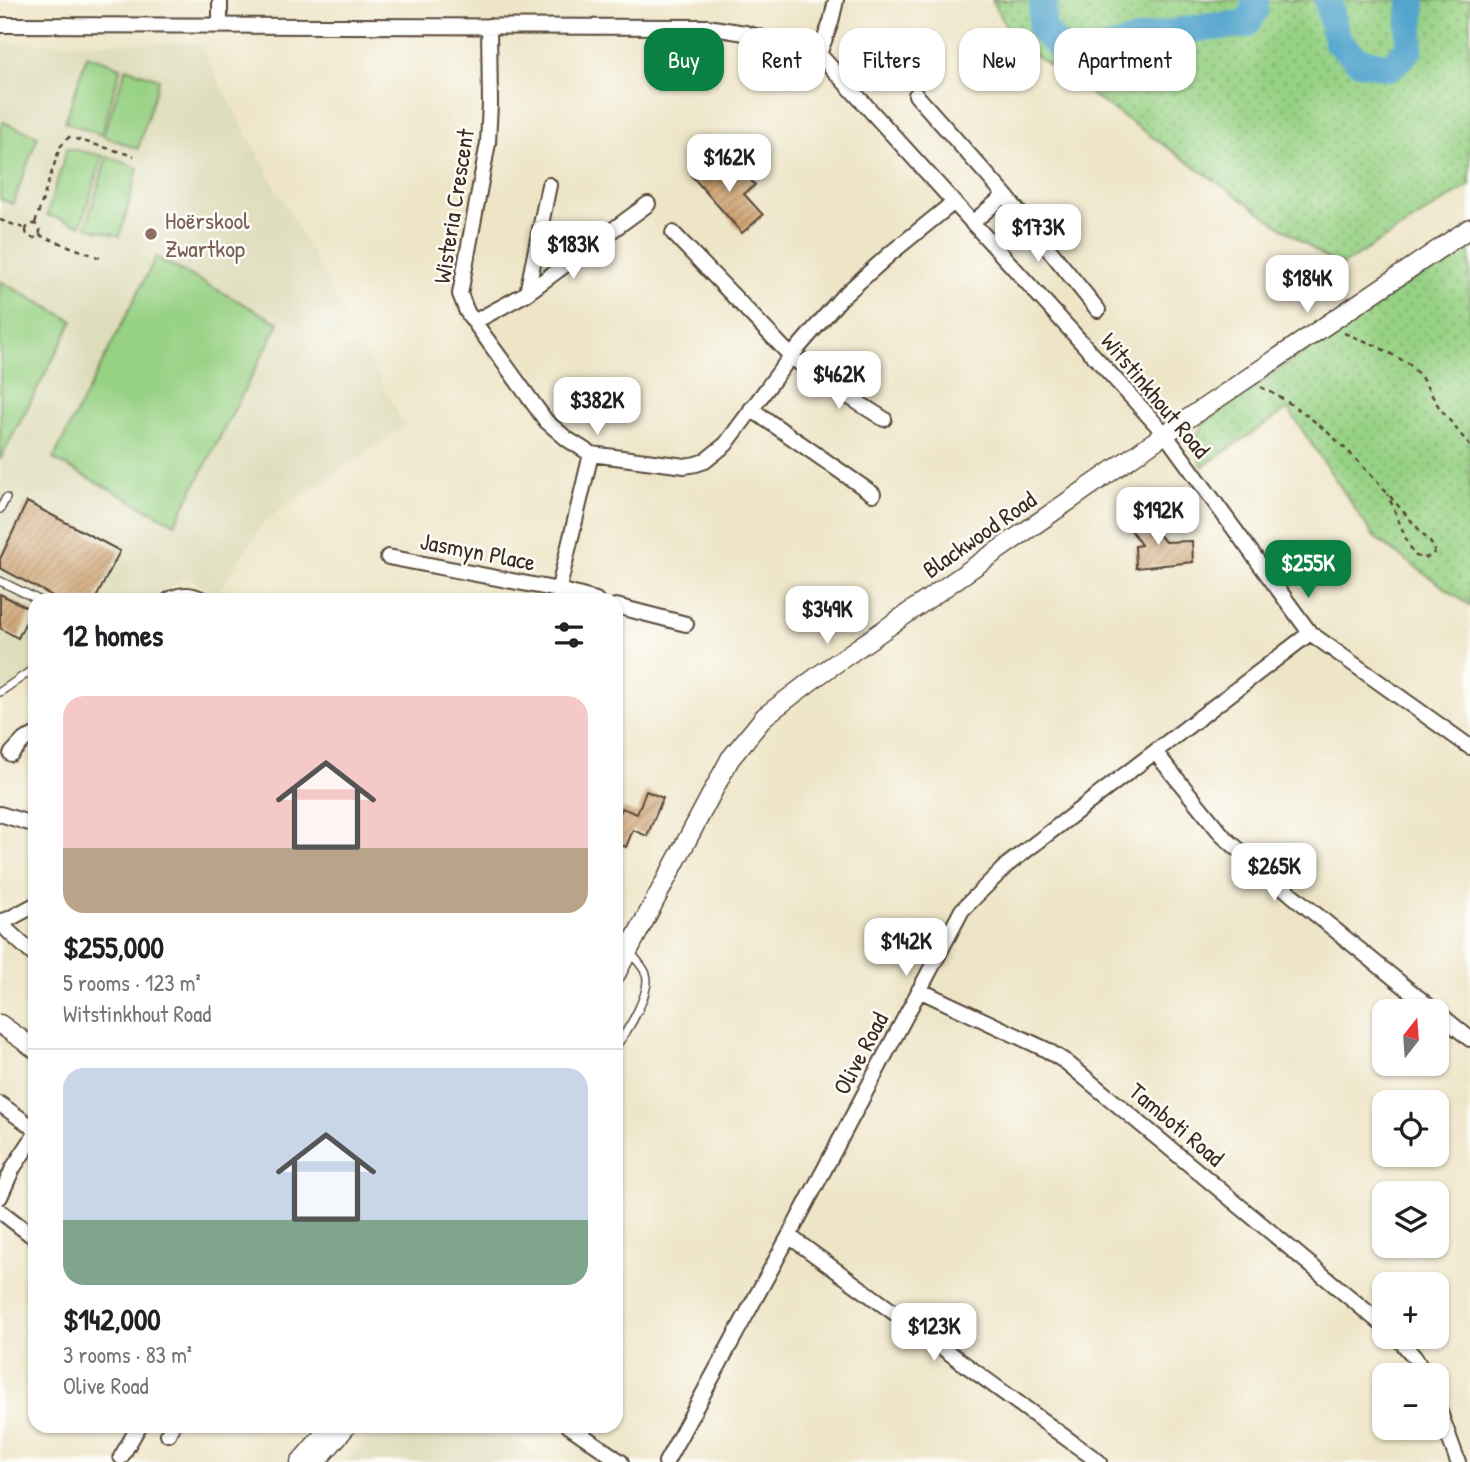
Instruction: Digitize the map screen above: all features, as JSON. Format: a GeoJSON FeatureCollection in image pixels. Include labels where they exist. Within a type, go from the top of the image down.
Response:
{"type":"FeatureCollection","features":[{"type":"Feature","properties":{"kind":"street"},"geometry":{"type":"LineString","coordinates":[[220,0],[220,25]]}},
{"type":"Feature","properties":{"kind":"street"},"geometry":{"type":"LineString","coordinates":[[825,38],[836,0]]}},
{"type":"Feature","properties":{"kind":"street"},"geometry":{"type":"LineString","coordinates":[[0,25],[707,27],[738,32]]}},
{"type":"Feature","properties":{"kind":"street","name":"Wisteria Crescent"},"geometry":{"type":"LineString","coordinates":[[489,26],[491,104],[488,143],[460,294],[467,312],[546,421],[591,454],[685,466],[705,461],[721,450],[791,356],[841,298],[954,202]]}},
{"type":"Feature","properties":{"kind":"street","name":"Witstinkhout Road"},"geometry":{"type":"LineString","coordinates":[[825,61],[1165,434],[1310,632],[1470,747]]}},
{"type":"Feature","properties":{"kind":"street"},"geometry":{"type":"LineString","coordinates":[[916,95],[1005,195],[1098,310]]}},
{"type":"Feature","properties":{"kind":"street"},"geometry":{"type":"LineString","coordinates":[[527,293],[549,185]]}},
{"type":"Feature","properties":{"kind":"street"},"geometry":{"type":"LineString","coordinates":[[972,223],[1005,195]]}},
{"type":"Feature","properties":{"kind":"street"},"geometry":{"type":"LineString","coordinates":[[474,321],[527,293],[648,204]]}},
{"type":"Feature","properties":{"kind":"street","name":"Blackwood Road"},"geometry":{"type":"LineString","coordinates":[[623,960],[730,759],[765,716],[819,675],[1165,434],[1470,228]]}},
{"type":"Feature","properties":{"kind":"street"},"geometry":{"type":"LineString","coordinates":[[673,233],[791,356],[813,374],[884,419]]}},
{"type":"Feature","properties":{"kind":"street"},"geometry":{"type":"LineString","coordinates":[[751,409],[873,494]]}},
{"type":"Feature","properties":{"kind":"street"},"geometry":{"type":"LineString","coordinates":[[557,593],[591,454]]}},
{"type":"Feature","properties":{"kind":"street","name":"Jasmyn Place"},"geometry":{"type":"LineString","coordinates":[[388,557],[548,593]]}},
{"type":"Feature","properties":{"kind":"street"},"geometry":{"type":"LineString","coordinates":[[623,608],[686,624]]}},
{"type":"Feature","properties":{"kind":"street","name":"Olive Road"},"geometry":{"type":"LineString","coordinates":[[666,1462],[962,910],[1007,865],[1310,632]]}},
{"type":"Feature","properties":{"kind":"street"},"geometry":{"type":"LineString","coordinates":[[11,754],[28,738]]}},
{"type":"Feature","properties":{"kind":"street"},"geometry":{"type":"LineString","coordinates":[[1155,752],[1224,837],[1420,999]]}},
{"type":"Feature","properties":{"kind":"street"},"geometry":{"type":"LineString","coordinates":[[0,814],[28,823]]}},
{"type":"Feature","properties":{"kind":"street"},"geometry":{"type":"LineString","coordinates":[[28,910],[3,927],[28,950]]}},
{"type":"Feature","properties":{"kind":"street","name":"Tamboti Road"},"geometry":{"type":"LineString","coordinates":[[919,989],[1045,1049],[1066,1062],[1372,1316]]}},
{"type":"Feature","properties":{"kind":"street"},"geometry":{"type":"LineString","coordinates":[[1449,1022],[1470,1039]]}},
{"type":"Feature","properties":{"kind":"street"},"geometry":{"type":"LineString","coordinates":[[0,1024],[28,1044]]}},
{"type":"Feature","properties":{"kind":"street"},"geometry":{"type":"LineString","coordinates":[[0,1104],[28,1124]]}},
{"type":"Feature","properties":{"kind":"street"},"geometry":{"type":"LineString","coordinates":[[0,1198],[13,1168],[28,1146]]}},
{"type":"Feature","properties":{"kind":"street"},"geometry":{"type":"LineString","coordinates":[[0,1211],[28,1233]]}},
{"type":"Feature","properties":{"kind":"street"},"geometry":{"type":"LineString","coordinates":[[789,1237],[1099,1462]]}},
{"type":"Feature","properties":{"kind":"street"},"geometry":{"type":"LineString","coordinates":[[1407,1349],[1418,1363]]}},
{"type":"Feature","properties":{"kind":"street"},"geometry":{"type":"LineString","coordinates":[[121,1457],[135,1433]]}},
{"type":"Feature","properties":{"kind":"street"},"geometry":{"type":"LineString","coordinates":[[300,1462],[325,1433]]}},
{"type":"Feature","properties":{"kind":"street"},"geometry":{"type":"LineString","coordinates":[[316,1462],[342,1433]]}},
{"type":"Feature","properties":{"kind":"street"},"geometry":{"type":"LineString","coordinates":[[579,1433],[621,1462]]}},
{"type":"Feature","properties":{"kind":"street"},"geometry":{"type":"LineString","coordinates":[[1449,1437],[1458,1462]]}},
{"type":"Feature","properties":{"kind":"lane"},"geometry":{"type":"LineString","coordinates":[[0,509],[6,498]]}},
{"type":"Feature","properties":{"kind":"lane"},"geometry":{"type":"LineString","coordinates":[[0,581],[28,595]]}},
{"type":"Feature","properties":{"kind":"lane"},"geometry":{"type":"LineString","coordinates":[[0,692],[28,673]]}},
{"type":"Feature","properties":{"kind":"lane"},"geometry":{"type":"LineString","coordinates":[[623,1034],[645,992],[646,979],[645,972],[628,950]]}},
{"type":"Feature","properties":{"kind":"path"},"geometry":{"type":"LineString","coordinates":[[26,229],[34,223],[60,147],[69,137],[134,156]]}},
{"type":"Feature","properties":{"kind":"path"},"geometry":{"type":"LineString","coordinates":[[0,220],[26,229],[32,238],[39,235],[103,260]]}},
{"type":"Feature","properties":{"kind":"path"},"geometry":{"type":"LineString","coordinates":[[34,223],[40,228],[39,235]]}},
{"type":"Feature","properties":{"kind":"path"},"geometry":{"type":"LineString","coordinates":[[1325,326],[1376,345],[1409,364],[1470,446]]}},
{"type":"Feature","properties":{"kind":"path"},"geometry":{"type":"LineString","coordinates":[[1246,380],[1269,391],[1328,431],[1360,461],[1430,542],[1435,550],[1432,556],[1416,556],[1409,547],[1387,494]]}},
{"type":"Feature","properties":{"kind":"shaded area","name":"Hoërskool Zwartkop"},"geometry":{"type":"Polygon","coordinates":[[[0,43],[198,43],[405,426],[264,521],[219,593],[211,593],[188,576],[162,593],[28,593],[28,683],[0,701],[0,43]]]}},
{"type":"Feature","properties":{"kind":"shaded area"},"geometry":{"type":"Polygon","coordinates":[[[372,1433],[504,1433],[548,1462],[346,1462],[372,1433]]]}},
{"type":"Feature","properties":{"kind":"green space"},"geometry":{"type":"Polygon","coordinates":[[[992,0],[1470,0],[1470,185],[1339,267],[1086,91],[1196,91],[1196,28],[1054,28],[1054,69],[1040,59],[1040,28],[1007,28],[992,0]]]}},
{"type":"Feature","properties":{"kind":"green space"},"geometry":{"type":"Polygon","coordinates":[[[87,55],[121,67],[101,135],[65,122],[87,55]]]}},
{"type":"Feature","properties":{"kind":"green space"},"geometry":{"type":"Polygon","coordinates":[[[126,68],[159,79],[138,149],[103,136],[126,68]]]}},
{"type":"Feature","properties":{"kind":"green space"},"geometry":{"type":"Polygon","coordinates":[[[3,122],[38,136],[13,204],[0,199],[0,130],[3,122]]]}},
{"type":"Feature","properties":{"kind":"green space"},"geometry":{"type":"Polygon","coordinates":[[[67,148],[103,156],[81,225],[47,215],[67,148]]]}},
{"type":"Feature","properties":{"kind":"green space"},"geometry":{"type":"Polygon","coordinates":[[[107,156],[138,168],[120,236],[86,227],[107,156]]]}},
{"type":"Feature","properties":{"kind":"green space"},"geometry":{"type":"Polygon","coordinates":[[[1470,243],[1470,606],[1374,537],[1288,409],[1202,467],[1196,441],[1202,426],[1219,411],[1470,243]]]}},
{"type":"Feature","properties":{"kind":"green space"},"geometry":{"type":"Polygon","coordinates":[[[156,257],[279,323],[175,524],[53,459],[156,257]]]}},
{"type":"Feature","properties":{"kind":"green space"},"geometry":{"type":"Polygon","coordinates":[[[0,281],[73,321],[0,460],[0,281]]]}},
{"type":"Feature","properties":{"kind":"building"},"geometry":{"type":"Polygon","coordinates":[[[713,157],[732,179],[742,171],[755,185],[744,194],[763,215],[742,233],[691,175],[713,157]]]}},
{"type":"Feature","properties":{"kind":"building"},"geometry":{"type":"Polygon","coordinates":[[[27,502],[120,551],[99,593],[47,593],[0,568],[0,559],[27,502]]]}},
{"type":"Feature","properties":{"kind":"building"},"geometry":{"type":"Polygon","coordinates":[[[1143,515],[1165,542],[1192,541],[1193,562],[1136,568],[1135,546],[1141,545],[1128,525],[1143,515]]]}},
{"type":"Feature","properties":{"kind":"building"},"geometry":{"type":"Polygon","coordinates":[[[0,594],[28,608],[28,618],[18,638],[0,628],[0,594]]]}},
{"type":"Feature","properties":{"kind":"building"},"geometry":{"type":"Polygon","coordinates":[[[646,791],[663,798],[647,836],[633,830],[626,847],[623,846],[623,808],[637,814],[646,791]]]}},
{"type":"Feature","properties":{"kind":"waterway"},"geometry":{"type":"LineString","coordinates":[[1046,0],[1043,3],[1042,29],[1063,51],[1092,54],[1144,39],[1198,28],[1246,24],[1255,10],[1255,0]]}},
{"type":"Feature","properties":{"kind":"waterway"},"geometry":{"type":"LineString","coordinates":[[1328,0],[1337,41],[1359,61],[1390,67],[1409,49],[1412,0]]}},
{"type":"Feature","properties":{"kind":"place","name":"Hoërskool Zwartkop"},"geometry":{"type":"Point","coordinates":[151,234]}}]}
